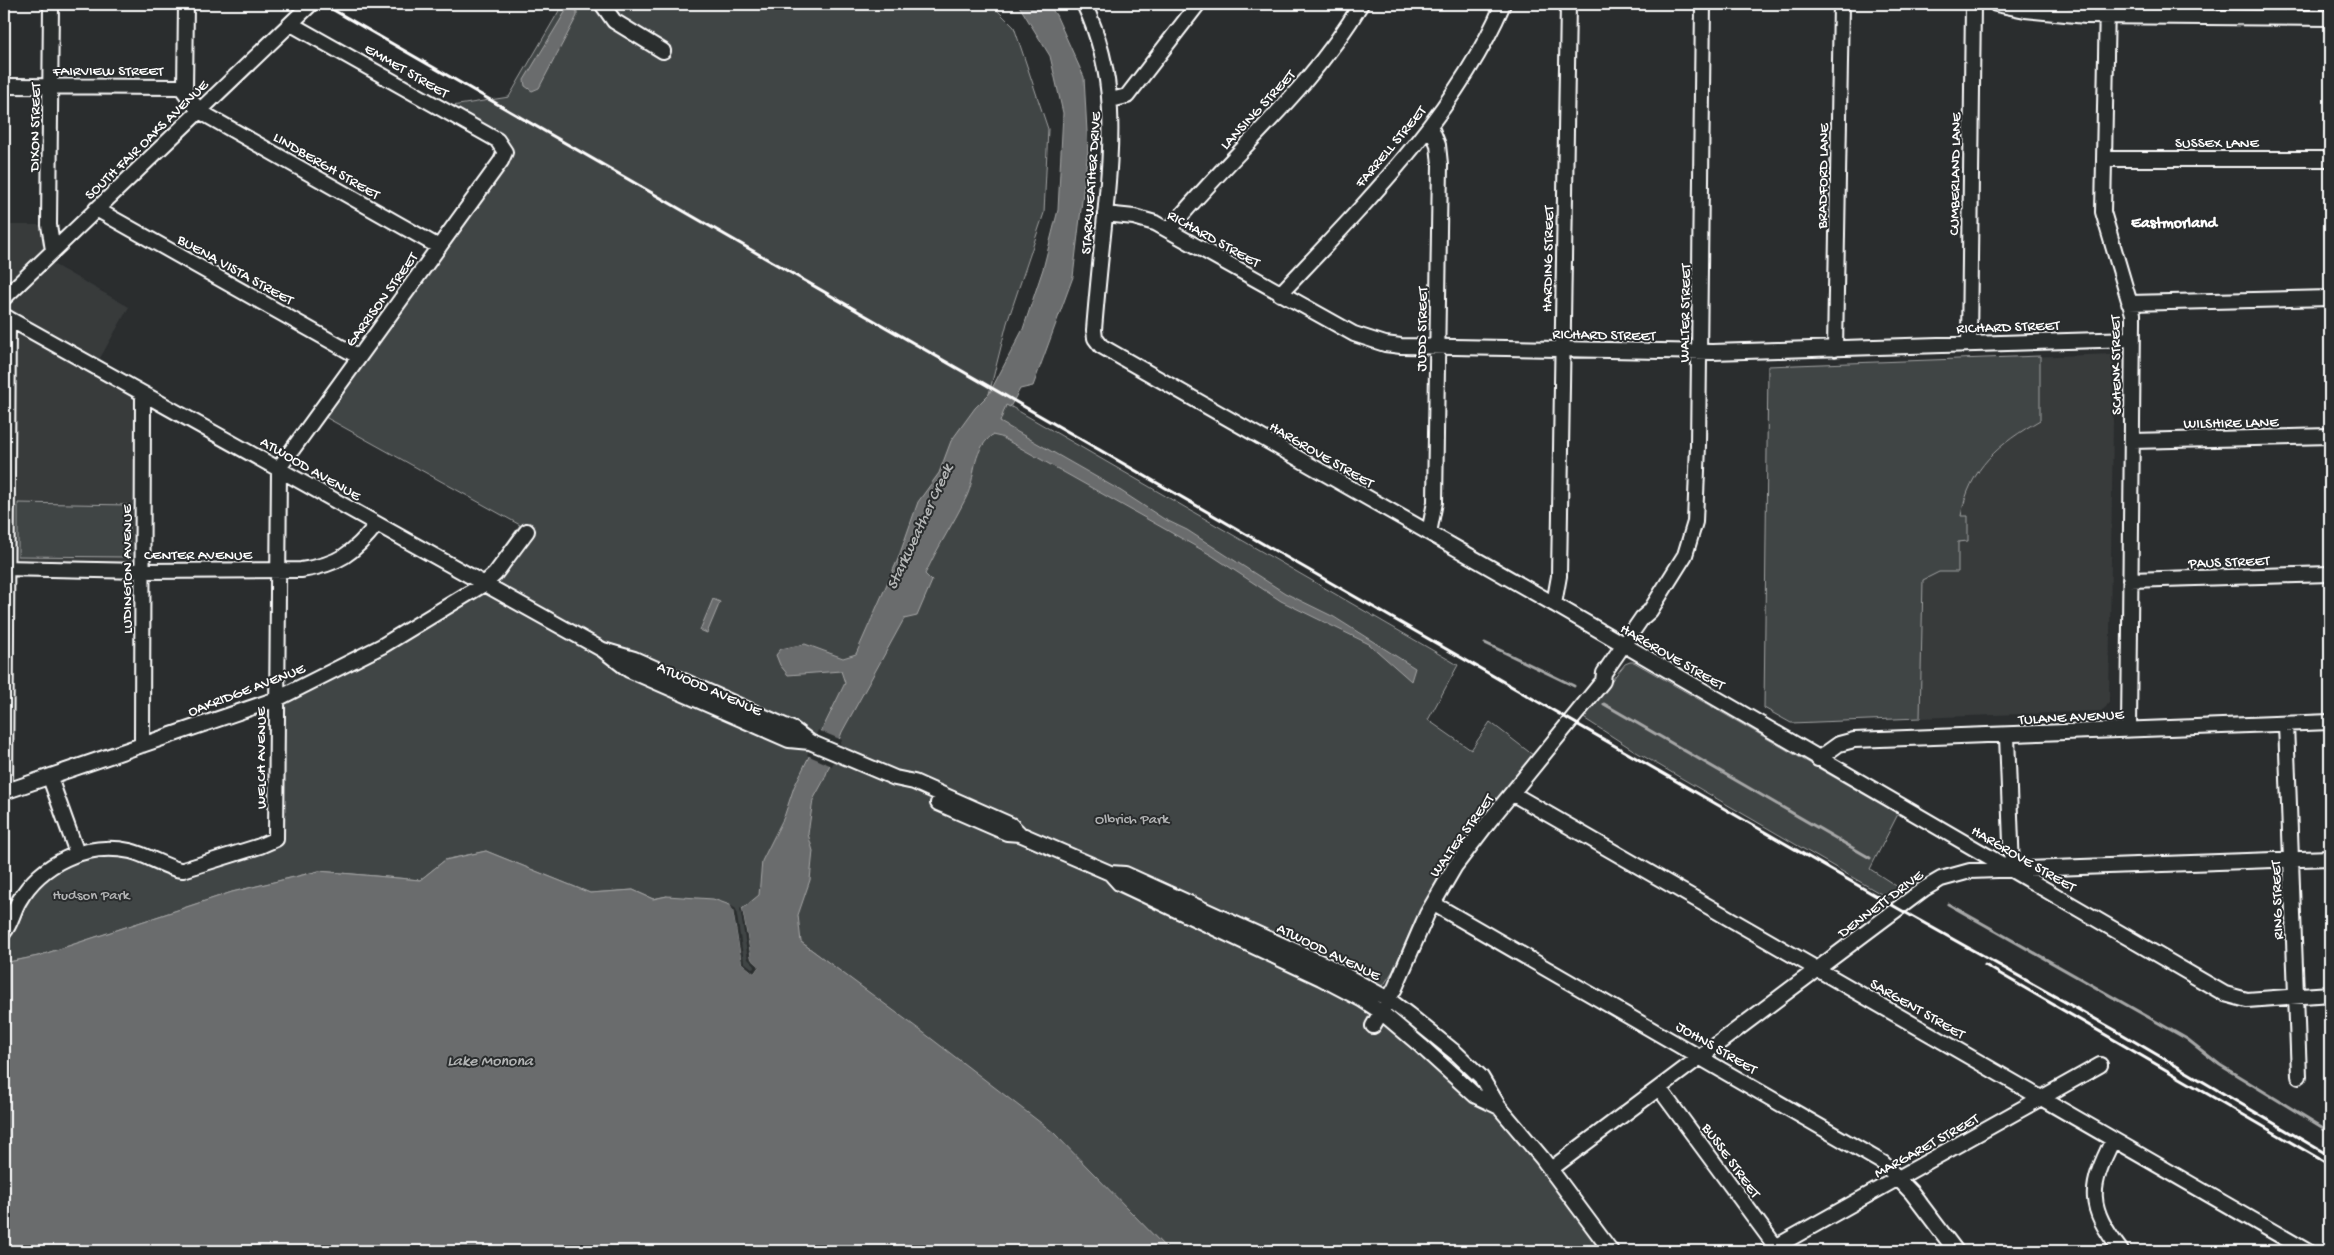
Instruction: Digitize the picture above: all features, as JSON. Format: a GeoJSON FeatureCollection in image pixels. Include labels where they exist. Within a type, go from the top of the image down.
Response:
{"type":"FeatureCollection","features":[{"type":"Feature","properties":{"kind":"street","name":"DIXON STREET"},"geometry":{"type":"LineString","coordinates":[[51,4],[49,225],[53,250]]}},
{"type":"Feature","properties":{"kind":"street"},"geometry":{"type":"LineString","coordinates":[[186,4],[185,90],[200,111]]}},
{"type":"Feature","properties":{"kind":"street","name":"SOUTH FAIR OAKS AVENUE"},"geometry":{"type":"LineString","coordinates":[[4,298],[311,4]]}},
{"type":"Feature","properties":{"kind":"street"},"geometry":{"type":"LineString","coordinates":[[602,4],[614,21],[663,51]]}},
{"type":"Feature","properties":{"kind":"street","name":"STARKWEATHER DRIVE"},"geometry":{"type":"LineString","coordinates":[[1084,4],[1100,44],[1111,100],[1112,137],[1094,330],[1095,338]]}},
{"type":"Feature","properties":{"kind":"street"},"geometry":{"type":"LineString","coordinates":[[1111,100],[1127,96],[1198,4]]}},
{"type":"Feature","properties":{"kind":"street","name":"LANSING STREET"},"geometry":{"type":"LineString","coordinates":[[1169,230],[1196,198],[1297,93],[1338,39],[1361,4]]}},
{"type":"Feature","properties":{"kind":"street","name":"FARRELL STREET"},"geometry":{"type":"LineString","coordinates":[[1280,294],[1430,127],[1467,72],[1494,25],[1503,4]]}},
{"type":"Feature","properties":{"kind":"street","name":"HARDING STREET"},"geometry":{"type":"LineString","coordinates":[[1554,604],[1559,576],[1568,4]]}},
{"type":"Feature","properties":{"kind":"street","name":"WALTER STREET"},"geometry":{"type":"LineString","coordinates":[[1373,1026],[1434,904],[1460,860],[1602,681],[1611,677],[1642,618],[1650,611],[1685,555],[1694,528],[1697,496],[1704,4]]}},
{"type":"Feature","properties":{"kind":"street","name":"BRADFORD LANE"},"geometry":{"type":"LineString","coordinates":[[1835,349],[1841,4]]}},
{"type":"Feature","properties":{"kind":"street","name":"CUMBERLAND LANE"},"geometry":{"type":"LineString","coordinates":[[1969,344],[1973,4]]}},
{"type":"Feature","properties":{"kind":"street"},"geometry":{"type":"LineString","coordinates":[[1996,4],[2062,14],[2107,10],[2330,18]]}},
{"type":"Feature","properties":{"kind":"street","name":"SCHENK STREET"},"geometry":{"type":"LineString","coordinates":[[2107,10],[2103,212],[2130,303],[2133,339],[2129,729]]}},
{"type":"Feature","properties":{"kind":"street","name":"EMMET STREET"},"geometry":{"type":"LineString","coordinates":[[291,24],[497,140],[504,148]]}},
{"type":"Feature","properties":{"kind":"street","name":"FAIRVIEW STREET"},"geometry":{"type":"LineString","coordinates":[[4,86],[181,87],[185,90]]}},
{"type":"Feature","properties":{"kind":"street","name":"LINDBERGH STREET"},"geometry":{"type":"LineString","coordinates":[[200,111],[439,247]]}},
{"type":"Feature","properties":{"kind":"street","name":"JUDD STREET"},"geometry":{"type":"LineString","coordinates":[[1429,533],[1435,502],[1440,164],[1438,145],[1430,127]]}},
{"type":"Feature","properties":{"kind":"street","name":"GARRISON STREET"},"geometry":{"type":"LineString","coordinates":[[278,468],[501,161],[504,148]]}},
{"type":"Feature","properties":{"kind":"street","name":"SUSSEX LANE"},"geometry":{"type":"LineString","coordinates":[[2104,159],[2330,159]]}},
{"type":"Feature","properties":{"kind":"street","name":"BUENA VISTA STREET"},"geometry":{"type":"LineString","coordinates":[[96,209],[359,357]]}},
{"type":"Feature","properties":{"kind":"street","name":"RICHARD STREET"},"geometry":{"type":"LineString","coordinates":[[1105,214],[1134,217],[1169,230],[1280,294],[1361,337],[1385,344],[1436,347],[1699,352],[2133,339]]}},
{"type":"Feature","properties":{"kind":"street"},"geometry":{"type":"LineString","coordinates":[[2130,303],[2330,298]]}},
{"type":"Feature","properties":{"kind":"street"},"geometry":{"type":"LineString","coordinates":[[4,792],[6,317]]}},
{"type":"Feature","properties":{"kind":"street","name":"ATWOOD AVENUE"},"geometry":{"type":"LineString","coordinates":[[6,317],[603,650],[623,654],[794,730],[810,742],[895,778],[914,782],[1011,824],[1020,834],[1110,873],[1124,874],[1358,981],[1388,999],[1481,1077],[1499,1108],[1551,1169],[1611,1251]]}},
{"type":"Feature","properties":{"kind":"street","name":"HARGROVE STREET"},"geometry":{"type":"LineString","coordinates":[[1095,338],[1101,346],[1554,604],[2225,994],[2247,1000],[2296,995]]}},
{"type":"Feature","properties":{"kind":"street","name":"LUDINGTON AVENUE"},"geometry":{"type":"LineString","coordinates":[[142,744],[143,394]]}},
{"type":"Feature","properties":{"kind":"street","name":"WILSHIRE LANE"},"geometry":{"type":"LineString","coordinates":[[2132,440],[2330,436]]}},
{"type":"Feature","properties":{"kind":"street","name":"WELCH AVENUE"},"geometry":{"type":"LineString","coordinates":[[76,853],[117,849],[142,854],[174,869],[183,870],[260,846],[276,839],[278,468]]}},
{"type":"Feature","properties":{"kind":"street","name":"CENTER AVENUE"},"geometry":{"type":"LineString","coordinates":[[5,568],[142,571],[314,568],[336,562],[355,550],[377,524]]}},
{"type":"Feature","properties":{"kind":"street","name":"OAKRIDGE AVENUE"},"geometry":{"type":"LineString","coordinates":[[4,792],[50,778],[277,698],[382,646],[484,584],[495,574],[527,531]]}},
{"type":"Feature","properties":{"kind":"street","name":"PAUS STREET"},"geometry":{"type":"LineString","coordinates":[[2130,580],[2330,574]]}},
{"type":"Feature","properties":{"kind":"street","name":"TULANE AVENUE"},"geometry":{"type":"LineString","coordinates":[[1818,759],[1828,750],[1854,740],[2007,736],[2129,729],[2330,722]]}},
{"type":"Feature","properties":{"kind":"street","name":"RING STREET"},"geometry":{"type":"LineString","coordinates":[[2286,724],[2299,1076]]}},
{"type":"Feature","properties":{"kind":"street"},"geometry":{"type":"LineString","coordinates":[[2007,736],[2012,869]]}},
{"type":"Feature","properties":{"kind":"street"},"geometry":{"type":"LineString","coordinates":[[4,932],[8,928],[19,901],[37,877],[76,853],[50,778]]}},
{"type":"Feature","properties":{"kind":"street","name":"SARGENT STREET"},"geometry":{"type":"LineString","coordinates":[[1512,794],[2307,1251]]}},
{"type":"Feature","properties":{"kind":"street","name":"DENNETT DRIVE"},"geometry":{"type":"LineString","coordinates":[[1551,1169],[1932,883],[1970,871],[2330,858]]}},
{"type":"Feature","properties":{"kind":"street","name":"ATWOOD AVENUE"},"geometry":{"type":"LineString","coordinates":[[1110,873],[1119,883],[1321,978],[1381,1012],[1444,1065],[1476,1096],[1499,1108]]}},
{"type":"Feature","properties":{"kind":"street","name":"JOHNS STREET"},"geometry":{"type":"LineString","coordinates":[[1434,904],[1883,1163],[1899,1178],[1956,1251]]}},
{"type":"Feature","properties":{"kind":"street"},"geometry":{"type":"LineString","coordinates":[[2296,995],[2330,994]]}},
{"type":"Feature","properties":{"kind":"street","name":"MARGARET STREET"},"geometry":{"type":"LineString","coordinates":[[1774,1250],[2100,1065]]}},
{"type":"Feature","properties":{"kind":"street","name":"BUSSE STREET"},"geometry":{"type":"LineString","coordinates":[[1659,1088],[1774,1250]]}},
{"type":"Feature","properties":{"kind":"street"},"geometry":{"type":"LineString","coordinates":[[2113,1140],[2098,1172],[2094,1195],[2098,1213],[2106,1231],[2121,1251]]}},
{"type":"Feature","properties":{"kind":"shaded area"},"geometry":{"type":"Polygon","coordinates":[[[4,225],[49,225],[51,246],[44,259],[129,307],[95,367],[143,394],[142,571],[7,568],[4,225]]]}},
{"type":"Feature","properties":{"kind":"shaded area"},"geometry":{"type":"Polygon","coordinates":[[[2114,354],[2109,702],[2106,707],[2101,711],[1791,723],[1764,708],[1767,366],[2114,354]]]}},
{"type":"Feature","properties":{"kind":"green space","name":"Olbrich Park"},"geometry":{"type":"Polygon","coordinates":[[[563,4],[991,4],[1014,27],[1048,129],[1044,213],[1007,323],[989,394],[1458,665],[1428,720],[1471,750],[1490,722],[1533,755],[1444,867],[1415,920],[1393,971],[1367,1010],[1499,1107],[1611,1251],[1169,1251],[987,1082],[801,942],[759,966],[754,973],[667,896],[653,899],[633,890],[590,893],[486,851],[445,860],[420,880],[319,871],[232,892],[38,956],[4,963],[4,932],[37,877],[105,849],[174,869],[276,839],[277,699],[484,584],[486,572],[520,525],[318,413],[505,152],[439,108],[509,97],[563,4]]]}},
{"type":"Feature","properties":{"kind":"green space"},"geometry":{"type":"Polygon","coordinates":[[[2040,356],[2040,420],[1999,448],[1979,470],[1971,484],[1961,516],[1968,516],[1968,541],[1958,542],[1958,572],[1939,572],[1923,580],[1920,718],[1791,723],[1764,708],[1768,366],[2040,356]]]}},
{"type":"Feature","properties":{"kind":"green space"},"geometry":{"type":"Polygon","coordinates":[[[18,503],[129,505],[129,557],[18,556],[18,503]]]}},
{"type":"Feature","properties":{"kind":"green space"},"geometry":{"type":"Polygon","coordinates":[[[1634,662],[1898,814],[1870,869],[1901,889],[1888,898],[1638,753],[1582,717],[1625,664],[1634,662]]]}},
{"type":"Feature","properties":{"kind":"water","name":"Lake Monona"},"geometry":{"type":"Polygon","coordinates":[[[1018,4],[1048,4],[1056,15],[1084,77],[1088,150],[1073,277],[1033,386],[1020,389],[1010,407],[1006,405],[1000,422],[1121,491],[1164,519],[1187,530],[1285,593],[1334,617],[1415,668],[1411,681],[1369,644],[1281,601],[1211,555],[1001,437],[992,435],[980,450],[966,498],[925,574],[932,581],[917,616],[904,619],[842,732],[824,780],[813,800],[808,834],[813,851],[810,880],[798,915],[801,942],[1054,1133],[1169,1251],[4,1251],[4,963],[38,956],[232,892],[319,871],[420,880],[445,860],[486,851],[590,893],[633,890],[653,899],[667,896],[713,899],[730,905],[733,909],[742,963],[754,973],[759,966],[751,959],[742,909],[759,895],[762,861],[784,817],[794,787],[845,683],[841,671],[788,675],[780,665],[776,655],[781,649],[805,644],[843,658],[856,654],[898,559],[918,502],[939,473],[951,441],[975,408],[989,394],[1023,329],[1043,269],[1058,210],[1063,113],[1050,56],[1018,4]]]}},
{"type":"Feature","properties":{"kind":"water"},"geometry":{"type":"Polygon","coordinates":[[[570,8],[577,11],[577,16],[539,88],[532,91],[525,86],[524,80],[567,9],[570,8]]]}},
{"type":"Feature","properties":{"kind":"water"},"geometry":{"type":"Polygon","coordinates":[[[713,599],[720,602],[707,633],[700,630],[713,599]]]}},
{"type":"Feature","properties":{"kind":"pier"},"geometry":{"type":"Polygon","coordinates":[[[818,730],[842,740],[832,766],[807,755],[818,730]]]}},
{"type":"Feature","properties":{"kind":"pier"},"geometry":{"type":"Polygon","coordinates":[[[730,905],[736,909],[744,962],[753,969],[755,966],[748,959],[740,908],[742,909],[751,959],[759,966],[754,973],[742,963],[733,910],[730,905]]]}},
{"type":"Feature","properties":{"kind":"waterway"},"geometry":{"type":"LineString","coordinates":[[1485,643],[1574,686]]}},
{"type":"Feature","properties":{"kind":"waterway"},"geometry":{"type":"LineString","coordinates":[[1604,704],[1870,858]]}},
{"type":"Feature","properties":{"kind":"waterway"},"geometry":{"type":"LineString","coordinates":[[1948,904],[2187,1039],[2220,1065],[2330,1132]]}},
{"type":"Feature","properties":{"kind":"railway"},"geometry":{"type":"LineString","coordinates":[[323,4],[1899,909],[2115,1030],[2330,1156]]}},
{"type":"Feature","properties":{"kind":"railway"},"geometry":{"type":"LineString","coordinates":[[1985,965],[2330,1165]]}},
{"type":"Feature","properties":{"kind":"district","name":"Eastmorland"},"geometry":{"type":"Point","coordinates":[2174,221]}},
{"type":"Feature","properties":{"kind":"water label","name":"Starkweather Creek"},"geometry":{"type":"Point","coordinates":[918,526]}},
{"type":"Feature","properties":{"kind":"park label","name":"Hudson Park"},"geometry":{"type":"Point","coordinates":[91,894]}}]}
